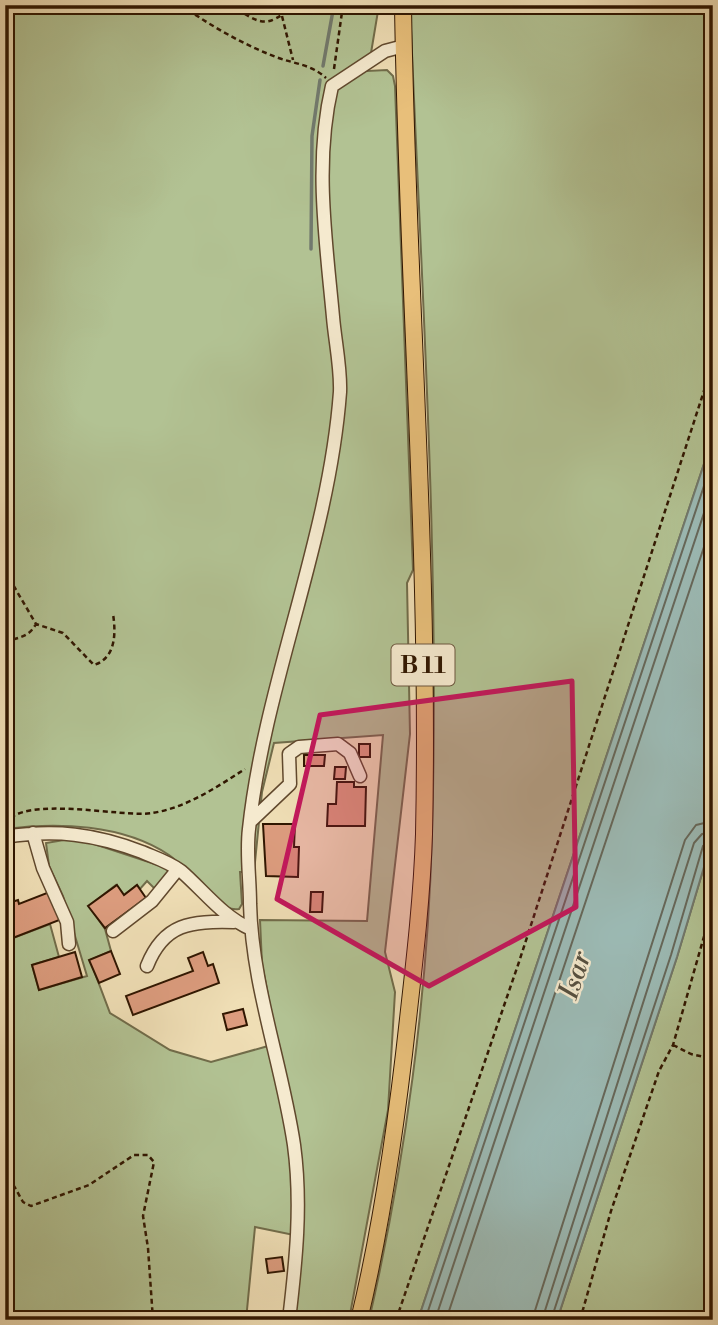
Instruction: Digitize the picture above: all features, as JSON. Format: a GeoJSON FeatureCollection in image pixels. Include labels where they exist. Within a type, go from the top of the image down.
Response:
{"type":"FeatureCollection","features":[{"type":"Feature","properties":{"kind":"main road","name":"B 11"},"geometry":{"type":"LineString","coordinates":[[359,1320],[371,1271],[398,1112],[417,938],[424,836],[418,420],[403,5]]}},
{"type":"Feature","properties":{"kind":"street"},"geometry":{"type":"LineString","coordinates":[[289,1320],[298,1241],[299,1192],[293,1142],[251,929],[250,822],[274,697],[316,533],[335,433],[340,388],[323,203],[326,112],[332,86],[385,51],[404,46]]}},
{"type":"Feature","properties":{"kind":"street"},"geometry":{"type":"LineString","coordinates":[[250,822],[290,784],[289,754],[299,747],[338,744],[350,753],[360,776]]}},
{"type":"Feature","properties":{"kind":"street"},"geometry":{"type":"LineString","coordinates":[[5,837],[57,831],[98,837],[165,861],[178,869],[234,922]]}},
{"type":"Feature","properties":{"kind":"street"},"geometry":{"type":"LineString","coordinates":[[33,832],[43,867],[67,922],[69,944]]}},
{"type":"Feature","properties":{"kind":"street"},"geometry":{"type":"LineString","coordinates":[[113,931],[152,901],[178,869]]}},
{"type":"Feature","properties":{"kind":"street"},"geometry":{"type":"LineString","coordinates":[[147,966],[155,947],[171,931],[213,921],[234,922],[251,929]]}},
{"type":"Feature","properties":{"kind":"path"},"geometry":{"type":"LineString","coordinates":[[181,5],[218,30],[279,59],[293,61],[324,75],[332,86]]}},
{"type":"Feature","properties":{"kind":"path"},"geometry":{"type":"LineString","coordinates":[[230,5],[262,23],[272,22],[295,5]]}},
{"type":"Feature","properties":{"kind":"path"},"geometry":{"type":"LineString","coordinates":[[332,86],[344,5]]}},
{"type":"Feature","properties":{"kind":"path"},"geometry":{"type":"LineString","coordinates":[[282,16],[293,61]]}},
{"type":"Feature","properties":{"kind":"path"},"geometry":{"type":"LineString","coordinates":[[396,1320],[519,962],[713,363]]}},
{"type":"Feature","properties":{"kind":"path"},"geometry":{"type":"LineString","coordinates":[[5,572],[36,624],[63,634],[94,665],[101,663],[114,643],[113,614]]}},
{"type":"Feature","properties":{"kind":"path"},"geometry":{"type":"LineString","coordinates":[[7,640],[19,640],[31,633],[36,624]]}},
{"type":"Feature","properties":{"kind":"path"},"geometry":{"type":"LineString","coordinates":[[5,824],[15,814],[50,810],[150,813],[202,794],[245,769],[260,768]]}},
{"type":"Feature","properties":{"kind":"path"},"geometry":{"type":"LineString","coordinates":[[580,1320],[611,1210],[659,1071],[673,1045],[713,905]]}},
{"type":"Feature","properties":{"kind":"path"},"geometry":{"type":"LineString","coordinates":[[673,1045],[691,1054],[713,1059]]}},
{"type":"Feature","properties":{"kind":"path"},"geometry":{"type":"LineString","coordinates":[[5,1170],[23,1202],[31,1206],[89,1185],[134,1155],[148,1155],[154,1163],[143,1216],[153,1320]]}},
{"type":"Feature","properties":{"kind":"highlighted area"},"geometry":{"type":"Polygon","coordinates":[[[572,681],[576,907],[429,986],[277,899],[320,715],[572,681]]]}},
{"type":"Feature","properties":{"kind":"green space"},"geometry":{"type":"Polygon","coordinates":[[[5,5],[379,5],[368,71],[387,70],[393,76],[395,86],[413,570],[407,583],[410,734],[385,952],[395,992],[388,1110],[349,1320],[285,1320],[294,1235],[255,1227],[246,1320],[5,1320],[5,995],[12,995],[5,966],[5,941],[50,924],[59,957],[32,965],[39,990],[87,976],[63,896],[49,866],[46,843],[76,838],[170,869],[156,890],[147,881],[140,889],[137,885],[124,895],[116,885],[89,906],[105,929],[111,951],[90,960],[110,1013],[170,1050],[211,1062],[268,1046],[276,1037],[262,964],[260,920],[367,921],[383,735],[274,743],[262,792],[254,872],[240,872],[242,904],[239,909],[231,909],[212,897],[169,855],[131,837],[111,831],[68,826],[5,829],[5,5]]]}},
{"type":"Feature","properties":{"kind":"green space"},"geometry":{"type":"Polygon","coordinates":[[[410,5],[713,5],[713,437],[418,1320],[369,1320],[404,1139],[420,1017],[432,834],[434,730],[431,523],[410,5]]]}},
{"type":"Feature","properties":{"kind":"green space"},"geometry":{"type":"Polygon","coordinates":[[[713,837],[713,1320],[557,1320],[677,957],[713,837]]]}},
{"type":"Feature","properties":{"kind":"water","name":"Isar"},"geometry":{"type":"Polygon","coordinates":[[[713,437],[713,837],[677,957],[557,1320],[418,1320],[713,437]]]}},
{"type":"Feature","properties":{"kind":"building"},"geometry":{"type":"Polygon","coordinates":[[[359,744],[370,744],[370,757],[359,757],[359,744]]]}},
{"type":"Feature","properties":{"kind":"building"},"geometry":{"type":"Polygon","coordinates":[[[304,755],[325,755],[324,766],[304,766],[304,755]]]}},
{"type":"Feature","properties":{"kind":"building"},"geometry":{"type":"Polygon","coordinates":[[[335,767],[346,767],[345,779],[334,779],[335,767]]]}},
{"type":"Feature","properties":{"kind":"building"},"geometry":{"type":"Polygon","coordinates":[[[337,782],[354,782],[354,787],[366,787],[365,826],[327,826],[328,804],[336,804],[337,782]]]}},
{"type":"Feature","properties":{"kind":"building"},"geometry":{"type":"Polygon","coordinates":[[[263,824],[295,824],[294,847],[299,847],[298,877],[266,876],[263,824]]]}},
{"type":"Feature","properties":{"kind":"building"},"geometry":{"type":"Polygon","coordinates":[[[117,885],[124,895],[137,885],[146,898],[105,928],[88,906],[117,885]]]}},
{"type":"Feature","properties":{"kind":"building"},"geometry":{"type":"Polygon","coordinates":[[[52,891],[62,919],[5,941],[5,904],[18,900],[19,904],[52,891]]]}},
{"type":"Feature","properties":{"kind":"building"},"geometry":{"type":"Polygon","coordinates":[[[311,892],[323,892],[322,912],[310,912],[311,892]]]}},
{"type":"Feature","properties":{"kind":"building"},"geometry":{"type":"Polygon","coordinates":[[[111,951],[120,974],[99,983],[89,960],[111,951]]]}},
{"type":"Feature","properties":{"kind":"building"},"geometry":{"type":"Polygon","coordinates":[[[75,952],[82,977],[39,990],[32,965],[75,952]]]}},
{"type":"Feature","properties":{"kind":"building"},"geometry":{"type":"Polygon","coordinates":[[[203,952],[208,966],[213,964],[219,983],[133,1015],[126,996],[193,971],[188,958],[203,952]]]}},
{"type":"Feature","properties":{"kind":"building"},"geometry":{"type":"Polygon","coordinates":[[[243,1009],[247,1025],[227,1030],[223,1014],[243,1009]]]}},
{"type":"Feature","properties":{"kind":"building"},"geometry":{"type":"Polygon","coordinates":[[[282,1257],[284,1271],[268,1273],[266,1259],[282,1257]]]}},
{"type":"Feature","properties":{"kind":"waterway"},"geometry":{"type":"LineString","coordinates":[[323,66],[334,5]]}},
{"type":"Feature","properties":{"kind":"waterway"},"geometry":{"type":"LineString","coordinates":[[311,249],[312,136],[320,80]]}}]}
